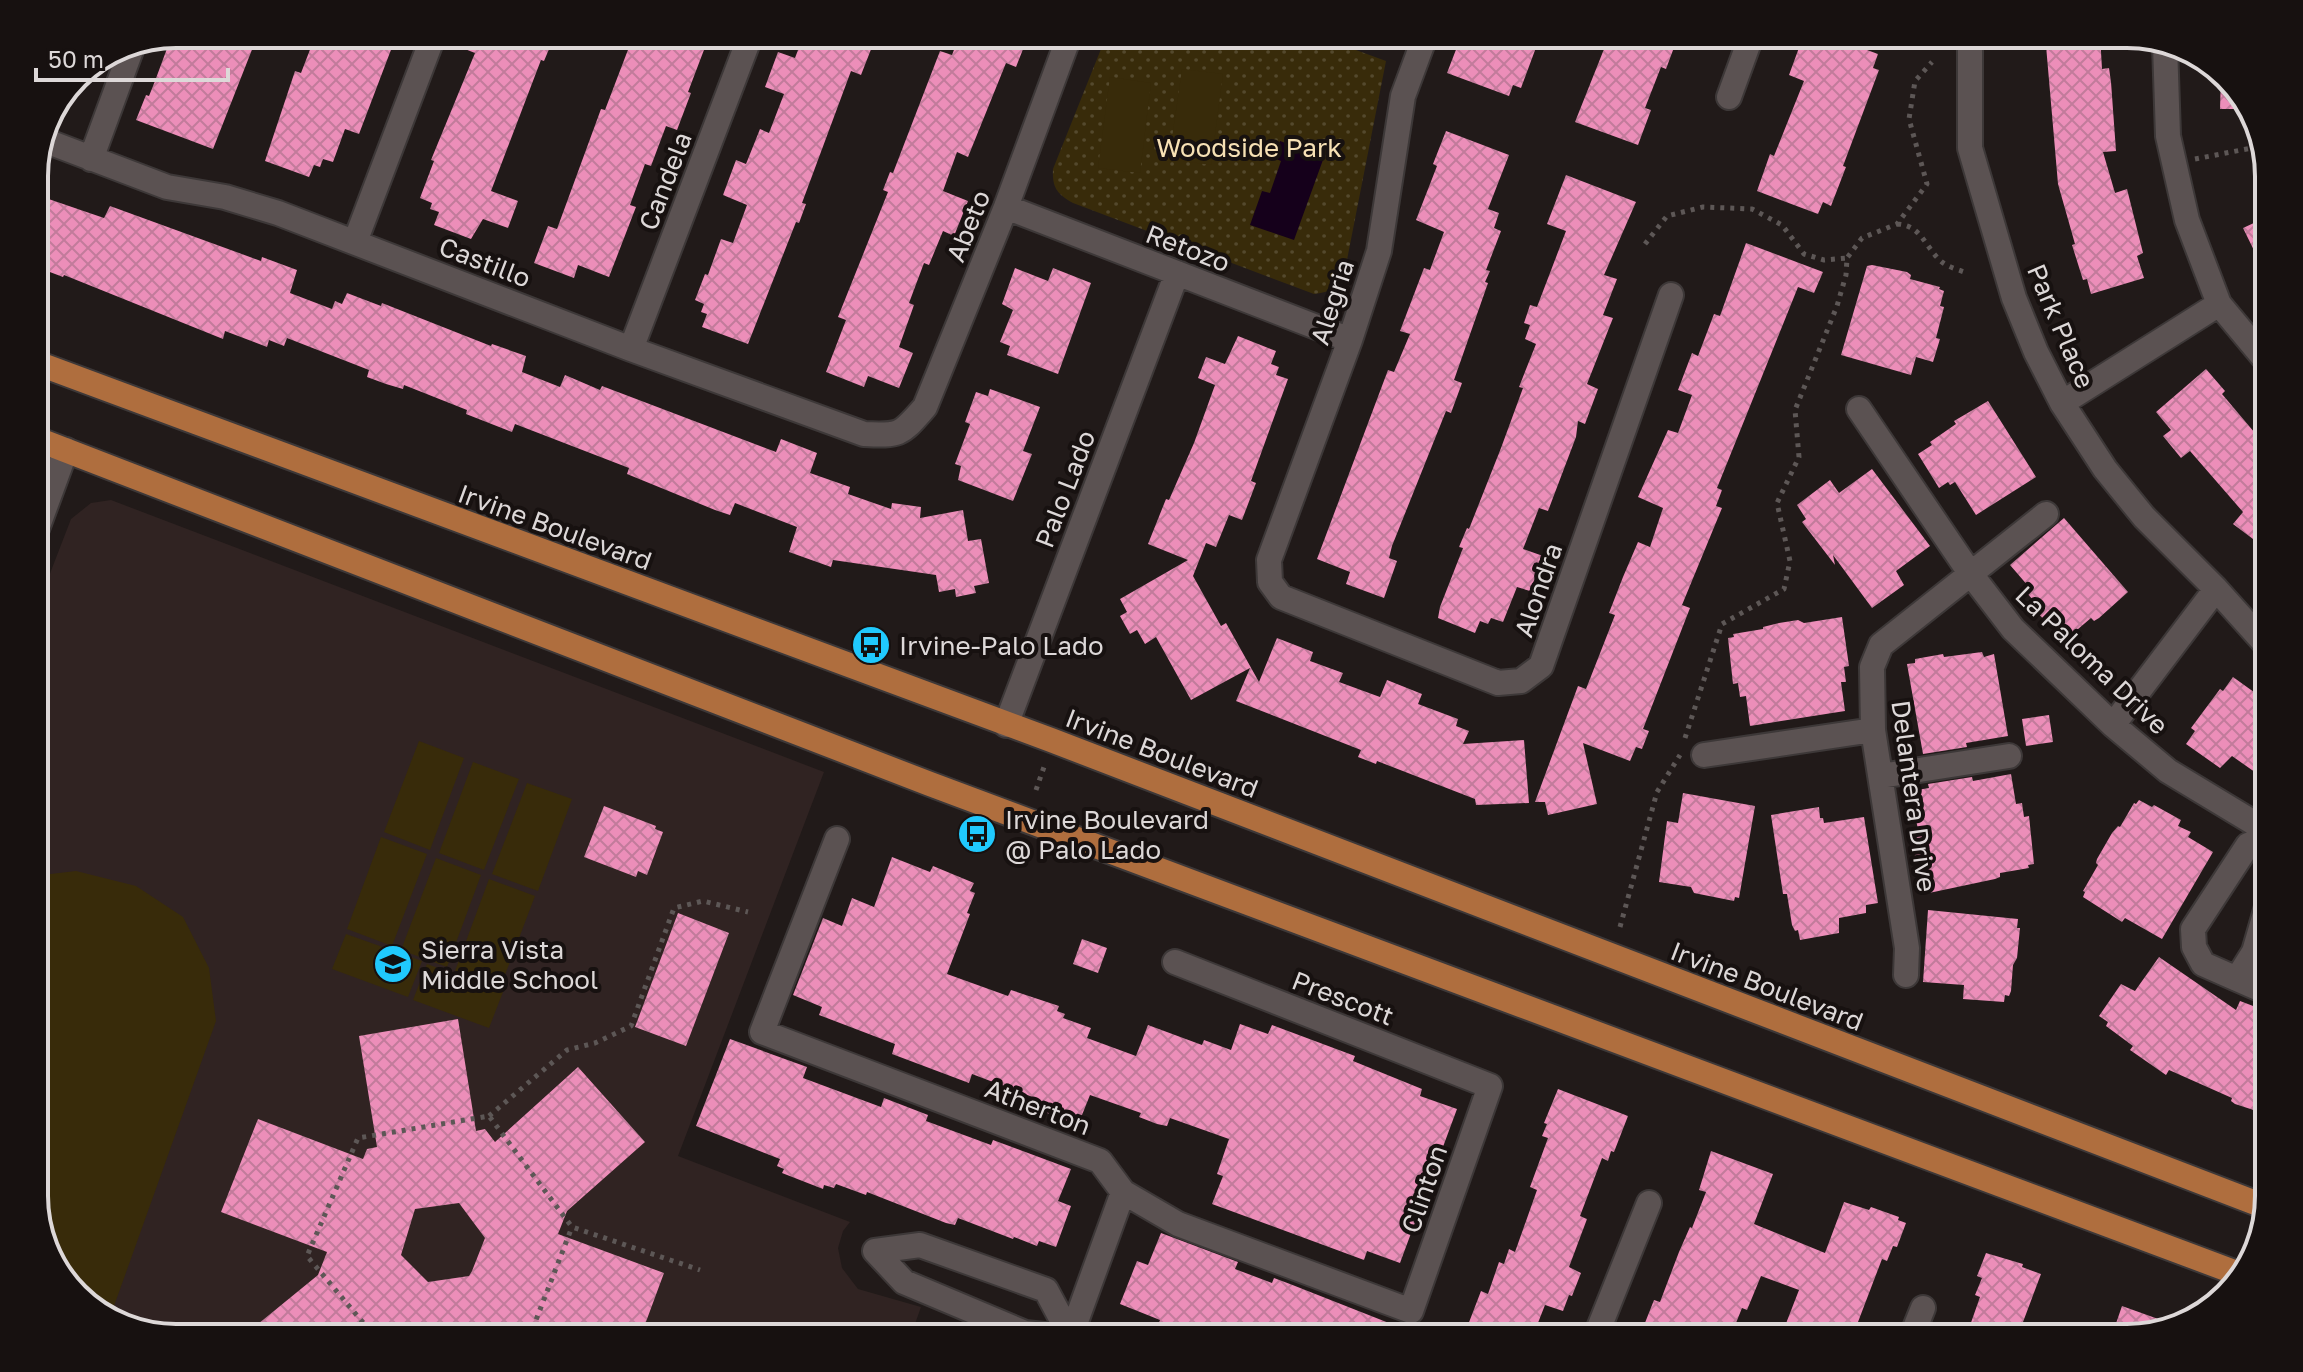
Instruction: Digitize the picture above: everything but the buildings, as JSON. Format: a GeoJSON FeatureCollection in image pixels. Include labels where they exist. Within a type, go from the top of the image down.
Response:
{"type":"FeatureCollection","features":[{"type":"Feature","properties":{"kind":"main road","name":"Irvine Boulevard"},"geometry":{"type":"LineString","coordinates":[[48,367],[1006,725],[2255,1203]]}},
{"type":"Feature","properties":{"kind":"main road"},"geometry":{"type":"LineString","coordinates":[[48,443],[930,784],[2231,1271]]}},
{"type":"Feature","properties":{"kind":"street"},"geometry":{"type":"LineString","coordinates":[[355,242],[429,48]]}},
{"type":"Feature","properties":{"kind":"street","name":"Candela"},"geometry":{"type":"LineString","coordinates":[[631,349],[746,48]]}},
{"type":"Feature","properties":{"kind":"street","name":"Abeto"},"geometry":{"type":"LineString","coordinates":[[904,431],[925,407],[1006,207],[1065,48]]}},
{"type":"Feature","properties":{"kind":"street","name":"Alegria"},"geometry":{"type":"LineString","coordinates":[[1270,582],[1269,560],[1350,340],[1379,251],[1403,96],[1421,48]]}},
{"type":"Feature","properties":{"kind":"street"},"geometry":{"type":"LineString","coordinates":[[1729,97],[1747,48]]}},
{"type":"Feature","properties":{"kind":"street","name":"Park Place"},"geometry":{"type":"LineString","coordinates":[[1970,48],[1970,148],[2014,298],[2036,352],[2062,403],[2105,469],[2144,517],[2255,632]]}},
{"type":"Feature","properties":{"kind":"street"},"geometry":{"type":"LineString","coordinates":[[2165,54],[2168,136],[2187,220],[2219,304],[2255,347]]}},
{"type":"Feature","properties":{"kind":"street"},"geometry":{"type":"LineString","coordinates":[[91,159],[128,58]]}},
{"type":"Feature","properties":{"kind":"street","name":"Castillo"},"geometry":{"type":"LineString","coordinates":[[52,143],[167,187],[225,197],[278,213],[631,349],[864,434],[885,435],[904,431]]}},
{"type":"Feature","properties":{"kind":"street","name":"Retozo"},"geometry":{"type":"LineString","coordinates":[[1006,207],[1350,340]]}},
{"type":"Feature","properties":{"kind":"street","name":"Palo Lado"},"geometry":{"type":"LineString","coordinates":[[1006,725],[1177,273]]}},
{"type":"Feature","properties":{"kind":"street","name":"Alondra"},"geometry":{"type":"LineString","coordinates":[[1270,582],[1281,597],[1476,676],[1498,683],[1521,681],[1541,666],[1671,295]]}},
{"type":"Feature","properties":{"kind":"street"},"geometry":{"type":"LineString","coordinates":[[2062,403],[2219,304]]}},
{"type":"Feature","properties":{"kind":"street","name":"La Paloma Drive"},"geometry":{"type":"LineString","coordinates":[[1859,409],[1970,573],[2013,629],[2113,725],[2168,771],[2255,826]]}},
{"type":"Feature","properties":{"kind":"street"},"geometry":{"type":"LineString","coordinates":[[48,499],[66,450]]}},
{"type":"Feature","properties":{"kind":"street","name":"Delantera Drive"},"geometry":{"type":"LineString","coordinates":[[1906,975],[1907,948],[1873,730],[1872,667],[1881,645],[2046,514]]}},
{"type":"Feature","properties":{"kind":"street"},"geometry":{"type":"LineString","coordinates":[[2113,725],[2216,589]]}},
{"type":"Feature","properties":{"kind":"street","name":"Park Place"},"geometry":{"type":"LineString","coordinates":[[2216,589],[2255,613]]}},
{"type":"Feature","properties":{"kind":"street"},"geometry":{"type":"LineString","coordinates":[[1690,749],[1873,730]]}},
{"type":"Feature","properties":{"kind":"street"},"geometry":{"type":"LineString","coordinates":[[1881,776],[2009,756]]}},
{"type":"Feature","properties":{"kind":"street","name":"Atherton"},"geometry":{"type":"LineString","coordinates":[[837,839],[762,1032],[1100,1161],[1123,1192],[1178,1224],[1411,1311]]}},
{"type":"Feature","properties":{"kind":"street"},"geometry":{"type":"LineString","coordinates":[[2255,842],[2248,845],[2193,929],[2194,947],[2203,964],[2255,987]]}},
{"type":"Feature","properties":{"kind":"street"},"geometry":{"type":"LineString","coordinates":[[2237,979],[2255,949]]}},
{"type":"Feature","properties":{"kind":"street","name":"Prescott"},"geometry":{"type":"LineString","coordinates":[[1175,962],[1490,1086]]}},
{"type":"Feature","properties":{"kind":"street","name":"Clinton"},"geometry":{"type":"LineString","coordinates":[[1411,1311],[1490,1086]]}},
{"type":"Feature","properties":{"kind":"street"},"geometry":{"type":"LineString","coordinates":[[1076,1324],[1123,1192]]}},
{"type":"Feature","properties":{"kind":"street"},"geometry":{"type":"LineString","coordinates":[[1601,1324],[1649,1203]]}},
{"type":"Feature","properties":{"kind":"street"},"geometry":{"type":"LineString","coordinates":[[1004,1324],[904,1282],[875,1251],[920,1245],[1046,1290],[1064,1324]]}},
{"type":"Feature","properties":{"kind":"street"},"geometry":{"type":"LineString","coordinates":[[1917,1324],[1923,1308]]}},
{"type":"Feature","properties":{"kind":"path"},"geometry":{"type":"LineString","coordinates":[[1897,224],[1927,184],[1909,119],[1915,81],[1932,62]]}},
{"type":"Feature","properties":{"kind":"path"},"geometry":{"type":"LineString","coordinates":[[2194,160],[2252,148]]}},
{"type":"Feature","properties":{"kind":"path"},"geometry":{"type":"LineString","coordinates":[[1645,244],[1667,216],[1703,207],[1752,209],[1782,225],[1804,254],[1824,260],[1847,258]]}},
{"type":"Feature","properties":{"kind":"path"},"geometry":{"type":"LineString","coordinates":[[1620,927],[1657,792],[1690,749],[1722,624],[1784,589],[1790,561],[1777,503],[1799,457],[1795,410],[1837,306],[1846,275],[1847,258],[1862,238],[1897,224],[1909,224],[1942,263],[1967,273]]}},
{"type":"Feature","properties":{"kind":"path"},"geometry":{"type":"LineString","coordinates":[[1036,790],[1045,764]]}},
{"type":"Feature","properties":{"kind":"path"},"geometry":{"type":"LineString","coordinates":[[364,1324],[307,1256],[358,1138],[489,1116],[567,1050],[595,1043],[631,1026],[674,908],[703,901],[748,912]]}},
{"type":"Feature","properties":{"kind":"path"},"geometry":{"type":"LineString","coordinates":[[489,1116],[572,1227],[700,1270]]}},
{"type":"Feature","properties":{"kind":"path"},"geometry":{"type":"LineString","coordinates":[[534,1324],[572,1227]]}},
{"type":"Feature","properties":{"kind":"shaded area"},"geometry":{"type":"Polygon","coordinates":[[[1280,141],[1324,157],[1294,240],[1250,225],[1262,191],[1270,193],[1281,161],[1274,158],[1280,141]]]}},
{"type":"Feature","properties":{"kind":"shaded area","name":"Sierra Vista Middle School"},"geometry":{"type":"Polygon","coordinates":[[[111,500],[824,772],[678,1156],[850,1222],[843,1231],[838,1248],[842,1268],[858,1289],[921,1307],[915,1324],[176,1324],[143,1320],[127,1314],[85,1287],[65,1260],[50,1221],[48,1205],[48,579],[71,519],[91,503],[111,500]]]}},
{"type":"Feature","properties":{"kind":"green space","name":"Woodside Park"},"geometry":{"type":"Polygon","coordinates":[[[1101,48],[1350,48],[1386,61],[1346,265],[1336,286],[1328,291],[1314,294],[1073,203],[1059,193],[1053,181],[1053,169],[1101,48]]]}},
{"type":"Feature","properties":{"kind":"green space"},"geometry":{"type":"Polygon","coordinates":[[[1182,69],[1223,74],[1211,165],[1169,159],[1182,69]]]}},
{"type":"Feature","properties":{"kind":"green space"},"geometry":{"type":"Polygon","coordinates":[[[1110,77],[1151,83],[1140,173],[1098,168],[1110,77]]]}},
{"type":"Feature","properties":{"kind":"green space"},"geometry":{"type":"Polygon","coordinates":[[[419,741],[464,758],[430,850],[384,832],[419,741]]]}},
{"type":"Feature","properties":{"kind":"green space"},"geometry":{"type":"Polygon","coordinates":[[[473,762],[519,779],[484,870],[439,853],[473,762]]]}},
{"type":"Feature","properties":{"kind":"green space"},"geometry":{"type":"Polygon","coordinates":[[[527,783],[572,799],[538,891],[492,874],[527,783]]]}},
{"type":"Feature","properties":{"kind":"green space"},"geometry":{"type":"Polygon","coordinates":[[[381,837],[427,854],[392,946],[347,929],[381,837]]]}},
{"type":"Feature","properties":{"kind":"green space"},"geometry":{"type":"Polygon","coordinates":[[[436,858],[481,875],[447,967],[401,950],[436,858]]]}},
{"type":"Feature","properties":{"kind":"green space"},"geometry":{"type":"Polygon","coordinates":[[[76,871],[136,886],[183,917],[209,968],[216,1021],[113,1308],[85,1287],[74,1274],[65,1260],[50,1221],[48,874],[76,871]]]}},
{"type":"Feature","properties":{"kind":"green space"},"geometry":{"type":"Polygon","coordinates":[[[489,879],[535,896],[500,988],[455,971],[489,879]]]}},
{"type":"Feature","properties":{"kind":"green space"},"geometry":{"type":"Polygon","coordinates":[[[346,934],[422,961],[408,997],[332,969],[346,934]]]}},
{"type":"Feature","properties":{"kind":"green space"},"geometry":{"type":"Polygon","coordinates":[[[427,964],[503,992],[489,1028],[413,1000],[427,964]]]}},
{"type":"Feature","properties":{"kind":"place","name":"Irvine-Palo Lado"},"geometry":{"type":"Point","coordinates":[871,645]}},
{"type":"Feature","properties":{"kind":"place","name":"Irvine Boulevard @ Palo Lado"},"geometry":{"type":"Point","coordinates":[977,834]}},
{"type":"Feature","properties":{"kind":"place","name":"Sierra Vista Middle School"},"geometry":{"type":"Point","coordinates":[393,964]}}]}
